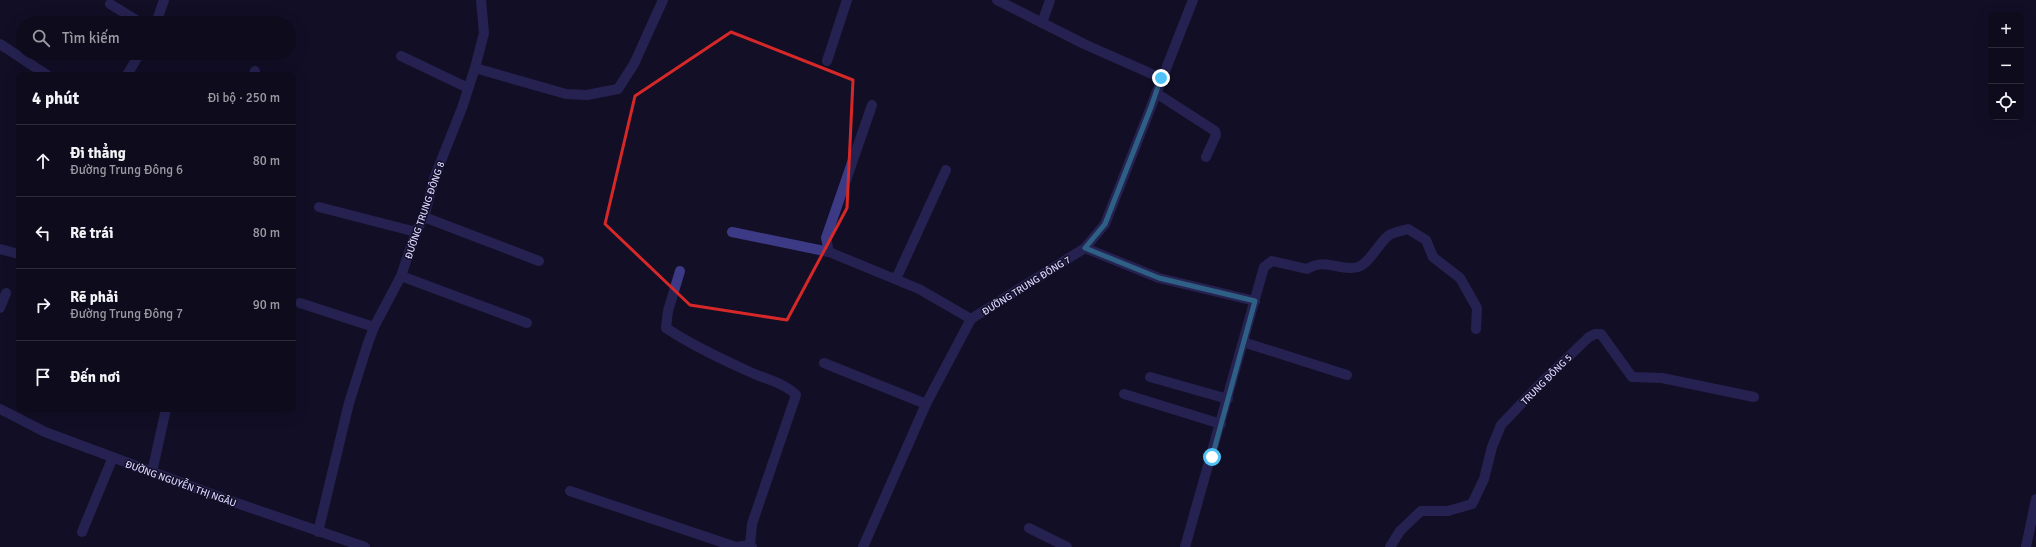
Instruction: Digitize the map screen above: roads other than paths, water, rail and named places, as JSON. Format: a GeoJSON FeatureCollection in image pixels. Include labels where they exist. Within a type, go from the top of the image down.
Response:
{"type":"FeatureCollection","features":[{"type":"Feature","properties":{"kind":"street"},"geometry":{"type":"LineString","coordinates":[[158,16],[164,0]]}},
{"type":"Feature","properties":{"kind":"street","name":"ĐƯỜNG TRUNG ĐÔNG 8"},"geometry":{"type":"LineString","coordinates":[[318,532],[349,403],[374,327],[401,276],[416,232],[424,217],[435,176],[468,88],[484,33],[481,0]]}},
{"type":"Feature","properties":{"kind":"street"},"geometry":{"type":"LineString","coordinates":[[474,68],[566,94],[587,95],[618,89],[634,64],[663,0]]}},
{"type":"Feature","properties":{"kind":"street"},"geometry":{"type":"LineString","coordinates":[[827,61],[847,0]]}},
{"type":"Feature","properties":{"kind":"street"},"geometry":{"type":"LineString","coordinates":[[1042,23],[1050,0]]}},
{"type":"Feature","properties":{"kind":"street","name":"ĐƯỜNG TRUNG ĐÔNG 7"},"geometry":{"type":"LineString","coordinates":[[863,547],[926,404],[971,320],[1085,248],[1105,224],[1192,0]]}},
{"type":"Feature","properties":{"kind":"street"},"geometry":{"type":"LineString","coordinates":[[998,1],[1084,44],[1161,78]]}},
{"type":"Feature","properties":{"kind":"street"},"geometry":{"type":"LineString","coordinates":[[110,4],[130,16]]}},
{"type":"Feature","properties":{"kind":"street"},"geometry":{"type":"LineString","coordinates":[[0,44],[16,55]]}},
{"type":"Feature","properties":{"kind":"street"},"geometry":{"type":"LineString","coordinates":[[401,56],[468,88]]}},
{"type":"Feature","properties":{"kind":"street"},"geometry":{"type":"LineString","coordinates":[[24,60],[42,72]]}},
{"type":"Feature","properties":{"kind":"street"},"geometry":{"type":"LineString","coordinates":[[128,72],[136,60]]}},
{"type":"Feature","properties":{"kind":"street"},"geometry":{"type":"LineString","coordinates":[[1156,93],[1215,131],[1216,135],[1206,157]]}},
{"type":"Feature","properties":{"kind":"street"},"geometry":{"type":"LineString","coordinates":[[829,252],[826,238],[872,105]]}},
{"type":"Feature","properties":{"kind":"street"},"geometry":{"type":"LineString","coordinates":[[896,280],[946,170]]}},
{"type":"Feature","properties":{"kind":"street"},"geometry":{"type":"LineString","coordinates":[[319,207],[416,232]]}},
{"type":"Feature","properties":{"kind":"street"},"geometry":{"type":"LineString","coordinates":[[424,217],[539,261]]}},
{"type":"Feature","properties":{"kind":"street"},"geometry":{"type":"LineString","coordinates":[[1188,546],[1264,267],[1272,261],[1307,269],[1316,264],[1334,264],[1350,268],[1360,266],[1388,235],[1408,229],[1426,240],[1433,257],[1460,278],[1477,308],[1476,329]]}},
{"type":"Feature","properties":{"kind":"street"},"geometry":{"type":"LineString","coordinates":[[732,232],[829,252],[919,289],[971,320]]}},
{"type":"Feature","properties":{"kind":"street"},"geometry":{"type":"LineString","coordinates":[[1085,248],[1159,278],[1255,301]]}},
{"type":"Feature","properties":{"kind":"street"},"geometry":{"type":"LineString","coordinates":[[0,249],[16,253]]}},
{"type":"Feature","properties":{"kind":"street"},"geometry":{"type":"LineString","coordinates":[[570,491],[736,547],[751,546],[752,524],[796,395],[789,388],[765,379],[698,348],[666,328],[668,311],[680,271]]}},
{"type":"Feature","properties":{"kind":"street"},"geometry":{"type":"LineString","coordinates":[[401,276],[527,324]]}},
{"type":"Feature","properties":{"kind":"street"},"geometry":{"type":"LineString","coordinates":[[0,308],[6,293]]}},
{"type":"Feature","properties":{"kind":"street"},"geometry":{"type":"LineString","coordinates":[[300,303],[374,327]]}},
{"type":"Feature","properties":{"kind":"street","name":"TRUNG ĐÔNG 5"},"geometry":{"type":"LineString","coordinates":[[1390,547],[1400,531],[1421,511],[1448,511],[1472,504],[1484,479],[1492,447],[1501,425],[1540,384],[1589,337],[1595,334],[1602,334],[1632,377],[1662,378],[1754,397]]}},
{"type":"Feature","properties":{"kind":"street"},"geometry":{"type":"LineString","coordinates":[[1243,342],[1348,375]]}},
{"type":"Feature","properties":{"kind":"street"},"geometry":{"type":"LineString","coordinates":[[824,363],[926,404]]}},
{"type":"Feature","properties":{"kind":"street"},"geometry":{"type":"LineString","coordinates":[[1150,377],[1228,399]]}},
{"type":"Feature","properties":{"kind":"street"},"geometry":{"type":"LineString","coordinates":[[1124,394],[1220,424]]}},
{"type":"Feature","properties":{"kind":"street","name":"ĐƯỜNG NGUYỄN THỊ NGÂU"},"geometry":{"type":"LineString","coordinates":[[0,409],[45,432],[113,458],[318,532],[365,547]]}},
{"type":"Feature","properties":{"kind":"street"},"geometry":{"type":"LineString","coordinates":[[152,472],[165,412]]}},
{"type":"Feature","properties":{"kind":"street"},"geometry":{"type":"LineString","coordinates":[[82,532],[113,458]]}},
{"type":"Feature","properties":{"kind":"street"},"geometry":{"type":"LineString","coordinates":[[2026,547],[2036,499]]}},
{"type":"Feature","properties":{"kind":"street"},"geometry":{"type":"LineString","coordinates":[[1029,528],[1067,547]]}}]}
